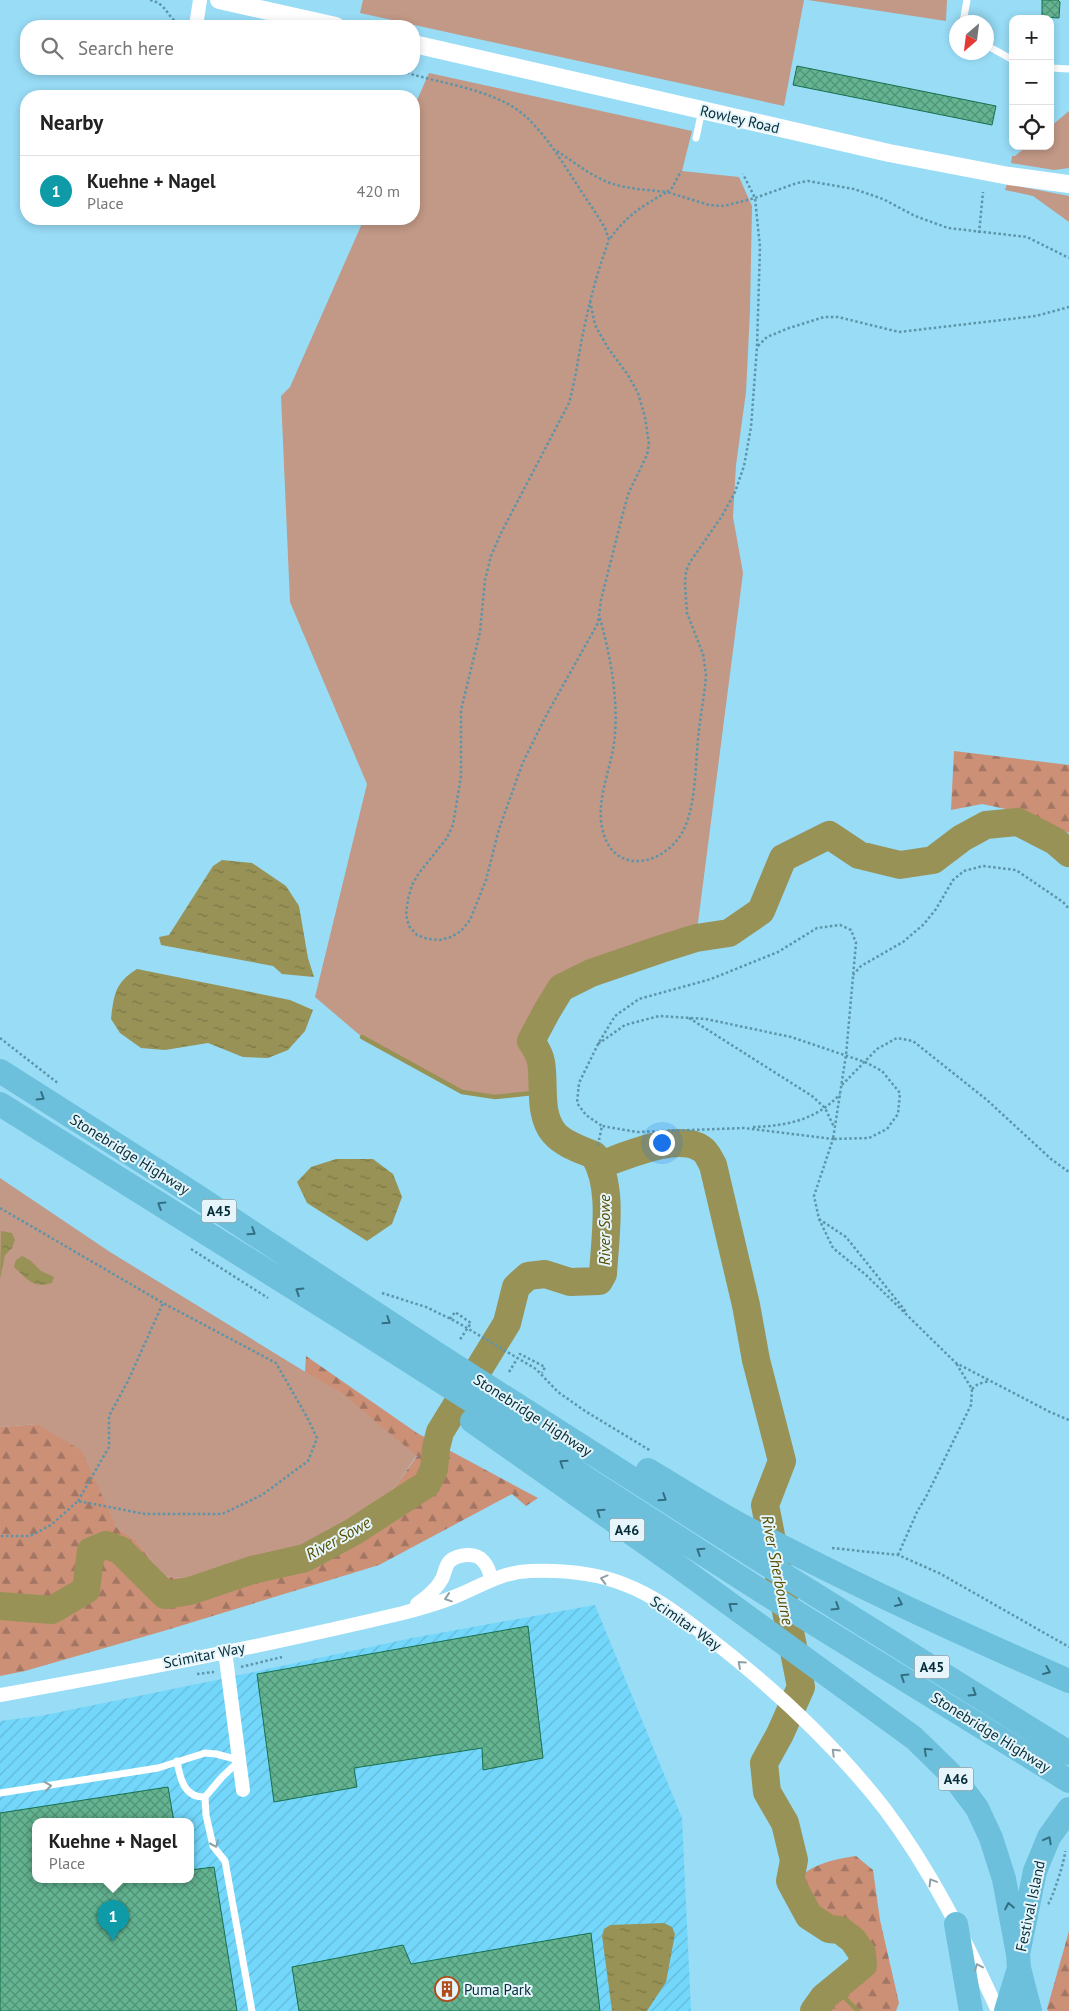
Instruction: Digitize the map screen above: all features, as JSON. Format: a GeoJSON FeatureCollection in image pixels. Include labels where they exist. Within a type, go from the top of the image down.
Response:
{"type":"FeatureCollection","features":[{"type":"Feature","properties":{"kind":"highway","name":"Stonebridge Highway"},"geometry":{"type":"LineString","coordinates":[[0,1071],[199,1198],[437,1354],[499,1399],[747,1540],[794,1581],[1069,1753]]}},
{"type":"Feature","properties":{"kind":"highway","name":"Stonebridge Highway"},"geometry":{"type":"LineString","coordinates":[[0,1104],[340,1317],[430,1383],[499,1399],[584,1477],[755,1587],[805,1616],[1066,1780]]}},
{"type":"Feature","properties":{"kind":"highway","name":"A46"},"geometry":{"type":"LineString","coordinates":[[499,1399],[675,1564],[771,1636],[914,1738],[954,1776],[977,1808],[999,1860],[1019,1961]]}},
{"type":"Feature","properties":{"kind":"highway"},"geometry":{"type":"LineString","coordinates":[[747,1540],[792,1552],[997,1649],[1069,1680]]}},
{"type":"Feature","properties":{"kind":"highway","name":"Festival Island"},"geometry":{"type":"LineString","coordinates":[[1030,2011],[1019,1961],[1038,1863],[1049,1838],[1069,1808]]}},
{"type":"Feature","properties":{"kind":"highway"},"geometry":{"type":"LineString","coordinates":[[956,1924],[970,2011]]}},
{"type":"Feature","properties":{"kind":"highway"},"geometry":{"type":"LineString","coordinates":[[1006,2011],[1019,1961]]}},
{"type":"Feature","properties":{"kind":"street"},"geometry":{"type":"LineString","coordinates":[[197,20],[200,0]]}},
{"type":"Feature","properties":{"kind":"street"},"geometry":{"type":"LineString","coordinates":[[219,0],[309,20]]}},
{"type":"Feature","properties":{"kind":"street","name":"Rowley Road"},"geometry":{"type":"LineString","coordinates":[[420,45],[889,153],[1009,176],[1069,184]]}},
{"type":"Feature","properties":{"kind":"street","name":"Scimitar Way"},"geometry":{"type":"LineString","coordinates":[[407,1612],[430,1595],[442,1578],[446,1566],[456,1557],[464,1555],[479,1558],[486,1566],[492,1579]]}},
{"type":"Feature","properties":{"kind":"street","name":"Scimitar Way"},"geometry":{"type":"LineString","coordinates":[[0,1695],[225,1651],[407,1612],[461,1594],[492,1579],[525,1571],[548,1571],[597,1577],[627,1585],[670,1608],[731,1655],[843,1759],[884,1809],[911,1847],[956,1924],[998,2011]]}},
{"type":"Feature","properties":{"kind":"street"},"geometry":{"type":"LineString","coordinates":[[225,1651],[243,1790]]}},
{"type":"Feature","properties":{"kind":"lane"},"geometry":{"type":"LineString","coordinates":[[964,15],[967,0]]}},
{"type":"Feature","properties":{"kind":"lane"},"geometry":{"type":"LineString","coordinates":[[994,49],[1009,58]]}},
{"type":"Feature","properties":{"kind":"lane"},"geometry":{"type":"LineString","coordinates":[[1054,68],[1069,69]]}},
{"type":"Feature","properties":{"kind":"lane"},"geometry":{"type":"LineString","coordinates":[[696,138],[702,110]]}},
{"type":"Feature","properties":{"kind":"lane"},"geometry":{"type":"LineString","coordinates":[[0,1794],[158,1768],[205,1753],[240,1760]]}},
{"type":"Feature","properties":{"kind":"lane"},"geometry":{"type":"LineString","coordinates":[[240,1760],[205,1797],[206,1814],[213,1846],[225,1861],[252,2011]]}},
{"type":"Feature","properties":{"kind":"lane"},"geometry":{"type":"LineString","coordinates":[[177,1761],[179,1776],[191,1795],[205,1797]]}},
{"type":"Feature","properties":{"kind":"path"},"geometry":{"type":"LineString","coordinates":[[150,0],[160,2],[173,20]]}},
{"type":"Feature","properties":{"kind":"path"},"geometry":{"type":"LineString","coordinates":[[415,75],[494,97],[508,104],[540,132],[556,150],[605,228],[609,240]]}},
{"type":"Feature","properties":{"kind":"path"},"geometry":{"type":"LineString","coordinates":[[556,150],[598,177],[611,183],[667,192],[709,206],[724,206],[808,181],[854,189],[883,199],[915,216],[948,228],[1027,238],[1069,258]]}},
{"type":"Feature","properties":{"kind":"path"},"geometry":{"type":"LineString","coordinates":[[590,301],[595,325],[638,393],[645,417],[649,444],[647,455],[629,492],[624,509],[601,600],[600,616],[595,632],[547,714],[523,762],[499,829],[486,880],[470,920],[451,937],[440,940],[428,939],[417,935],[409,926],[406,915],[408,900],[412,885],[419,873],[447,838],[453,825],[461,776],[461,710],[480,632],[482,601],[491,556],[507,520],[538,465],[569,403],[590,301],[609,240],[622,222],[635,211],[672,188],[681,171]]}},
{"type":"Feature","properties":{"kind":"path"},"geometry":{"type":"LineString","coordinates":[[600,616],[610,663],[616,733],[602,796],[601,812],[604,836],[610,846],[626,859],[646,861],[661,855],[673,846],[684,830],[691,803],[706,674],[703,654],[687,614],[686,571],[735,492],[744,466],[751,427],[757,347],[760,247],[755,198],[743,174]]}},
{"type":"Feature","properties":{"kind":"path"},"geometry":{"type":"LineString","coordinates":[[979,233],[983,192]]}},
{"type":"Feature","properties":{"kind":"path"},"geometry":{"type":"LineString","coordinates":[[757,347],[767,337],[824,317],[838,317],[899,332],[1036,316],[1069,307]]}},
{"type":"Feature","properties":{"kind":"path"},"geometry":{"type":"LineString","coordinates":[[852,976],[857,969],[903,942],[924,924],[936,909],[953,880],[964,871],[983,866],[1016,870],[1056,897],[1069,909]]}},
{"type":"Feature","properties":{"kind":"path"},"geometry":{"type":"LineString","coordinates":[[840,1094],[815,1115],[780,1126],[637,1132],[602,1126],[586,1115],[577,1103],[579,1082],[598,1044],[616,1016],[639,999],[711,979],[778,952],[816,928],[840,924],[851,930],[856,943],[846,1055],[834,1139],[814,1196],[819,1219],[832,1248],[866,1275],[956,1363],[972,1389],[971,1405],[917,1512],[898,1555]]}},
{"type":"Feature","properties":{"kind":"path"},"geometry":{"type":"LineString","coordinates":[[598,1044],[625,1025],[659,1016],[706,1018],[791,1037],[865,1062],[882,1071],[900,1093],[898,1114],[887,1129],[868,1138],[834,1139],[744,1128]]}},
{"type":"Feature","properties":{"kind":"path"},"geometry":{"type":"LineString","coordinates":[[687,1018],[770,1068],[812,1096],[825,1108],[835,1129]]}},
{"type":"Feature","properties":{"kind":"path"},"geometry":{"type":"LineString","coordinates":[[842,1085],[877,1049],[897,1038],[913,1041],[987,1100],[1051,1159],[1069,1172]]}},
{"type":"Feature","properties":{"kind":"path"},"geometry":{"type":"LineString","coordinates":[[598,1145],[602,1126]]}},
{"type":"Feature","properties":{"kind":"path"},"geometry":{"type":"LineString","coordinates":[[0,1208],[164,1304],[276,1363],[308,1417],[317,1438],[308,1461],[262,1495],[222,1514],[145,1514],[78,1501]]}},
{"type":"Feature","properties":{"kind":"path"},"geometry":{"type":"LineString","coordinates":[[819,1219],[846,1237],[918,1326]]}},
{"type":"Feature","properties":{"kind":"path"},"geometry":{"type":"LineString","coordinates":[[0,1536],[30,1536],[52,1524],[78,1501],[109,1447],[109,1416],[128,1381],[164,1304]]}},
{"type":"Feature","properties":{"kind":"path"},"geometry":{"type":"LineString","coordinates":[[450,1319],[455,1312],[470,1323],[459,1341]]}},
{"type":"Feature","properties":{"kind":"path"},"geometry":{"type":"LineString","coordinates":[[454,1321],[536,1369],[542,1373],[558,1392],[584,1411],[652,1451]]}},
{"type":"Feature","properties":{"kind":"path"},"geometry":{"type":"LineString","coordinates":[[499,1399],[520,1354],[545,1368],[542,1373]]}},
{"type":"Feature","properties":{"kind":"path"},"geometry":{"type":"LineString","coordinates":[[956,1363],[1069,1420]]}},
{"type":"Feature","properties":{"kind":"path"},"geometry":{"type":"LineString","coordinates":[[972,1389],[978,1384],[991,1381]]}},
{"type":"Feature","properties":{"kind":"path"},"geometry":{"type":"LineString","coordinates":[[824,1545],[833,1549],[898,1555],[939,1573],[1069,1646]]}},
{"type":"Feature","properties":{"kind":"path"},"geometry":{"type":"LineString","coordinates":[[190,1676],[228,1670],[285,1656]]}},
{"type":"Feature","properties":{"kind":"path"},"geometry":{"type":"LineString","coordinates":[[1048,1905],[1052,1900],[1057,1878],[1066,1855],[1064,1848]]}},
{"type":"Feature","properties":{"kind":"shaded area"},"geometry":{"type":"Polygon","coordinates":[[[363,0],[804,0],[784,106],[420,26],[420,20],[392,20],[360,13],[363,0]]]}},
{"type":"Feature","properties":{"kind":"shaded area"},"geometry":{"type":"Polygon","coordinates":[[[808,0],[947,0],[946,21],[808,0]]]}},
{"type":"Feature","properties":{"kind":"shaded area"},"geometry":{"type":"Polygon","coordinates":[[[429,73],[692,131],[682,171],[739,177],[752,206],[746,392],[736,465],[733,517],[743,573],[696,938],[591,973],[561,988],[532,1041],[541,1061],[542,1092],[495,1097],[462,1092],[362,1037],[315,997],[367,784],[290,602],[281,396],[290,387],[361,225],[420,225],[420,93],[429,73]]]}},
{"type":"Feature","properties":{"kind":"shaded area"},"geometry":{"type":"Polygon","coordinates":[[[1069,111],[1069,168],[1054,170],[1011,163],[1012,156],[1015,156],[1022,150],[1054,150],[1054,124],[1069,111]]]}},
{"type":"Feature","properties":{"kind":"shaded area"},"geometry":{"type":"Polygon","coordinates":[[[1007,184],[1069,196],[1069,222],[1033,196],[1005,190],[1007,184]]]}},
{"type":"Feature","properties":{"kind":"shaded area"},"geometry":{"type":"Polygon","coordinates":[[[0,1178],[110,1252],[343,1395],[417,1455],[391,1492],[301,1549],[192,1579],[164,1576],[136,1540],[116,1527],[37,1424],[0,1427],[0,1178]]]}},
{"type":"Feature","properties":{"kind":"shaded area"},"geometry":{"type":"Polygon","coordinates":[[[595,1605],[682,1818],[691,2011],[0,2011],[0,1721],[40,1716],[412,1638],[595,1605]]]}},
{"type":"Feature","properties":{"kind":"green space"},"geometry":{"type":"Polygon","coordinates":[[[954,751],[1069,765],[1069,833],[1020,812],[982,804],[951,810],[954,751]]]}},
{"type":"Feature","properties":{"kind":"green space"},"geometry":{"type":"Polygon","coordinates":[[[306,1356],[417,1433],[538,1498],[526,1506],[512,1494],[379,1565],[167,1630],[25,1671],[0,1676],[0,1427],[37,1424],[82,1451],[116,1527],[136,1540],[164,1576],[192,1579],[301,1549],[391,1492],[417,1456],[343,1395],[305,1372],[306,1356]]]}},
{"type":"Feature","properties":{"kind":"green space"},"geometry":{"type":"Polygon","coordinates":[[[856,1856],[873,1870],[880,1920],[899,2003],[896,2011],[821,2011],[835,1997],[861,1982],[871,1972],[870,1952],[866,1942],[854,1927],[835,1925],[815,1910],[797,1882],[808,1871],[823,1863],[856,1856]]]}},
{"type":"Feature","properties":{"kind":"green space"},"geometry":{"type":"Polygon","coordinates":[[[1069,1931],[1069,2011],[1048,2011],[1047,2009],[1069,1931]]]}},
{"type":"Feature","properties":{"kind":"water"},"geometry":{"type":"Polygon","coordinates":[[[222,860],[252,863],[286,886],[299,906],[308,958],[314,977],[282,974],[273,966],[161,945],[159,937],[169,935],[213,866],[222,860]]]}},
{"type":"Feature","properties":{"kind":"water"},"geometry":{"type":"Polygon","coordinates":[[[137,969],[290,1000],[313,1010],[305,1031],[288,1050],[268,1058],[243,1057],[208,1043],[165,1050],[141,1048],[120,1033],[111,1019],[113,1003],[120,984],[137,969]]]}},
{"type":"Feature","properties":{"kind":"water"},"geometry":{"type":"Polygon","coordinates":[[[336,1159],[373,1159],[393,1174],[402,1197],[392,1224],[367,1241],[307,1203],[297,1182],[311,1167],[336,1159]]]}},
{"type":"Feature","properties":{"kind":"water"},"geometry":{"type":"Polygon","coordinates":[[[1,1231],[12,1233],[15,1240],[12,1248],[5,1255],[0,1279],[1,1231]]]}},
{"type":"Feature","properties":{"kind":"water"},"geometry":{"type":"Polygon","coordinates":[[[22,1256],[31,1261],[41,1271],[54,1277],[52,1283],[45,1285],[35,1284],[14,1267],[16,1260],[22,1256]]]}},
{"type":"Feature","properties":{"kind":"water"},"geometry":{"type":"Polygon","coordinates":[[[664,1923],[672,1927],[675,1934],[666,1982],[647,2011],[612,2011],[602,1936],[604,1929],[610,1925],[664,1923]]]}},
{"type":"Feature","properties":{"kind":"building"},"geometry":{"type":"Polygon","coordinates":[[[1042,0],[1058,0],[1060,2],[1059,18],[1054,18],[1054,15],[1042,15],[1042,0]]]}},
{"type":"Feature","properties":{"kind":"building"},"geometry":{"type":"Polygon","coordinates":[[[797,66],[996,106],[992,125],[793,85],[797,66]]]}},
{"type":"Feature","properties":{"kind":"building"},"geometry":{"type":"Polygon","coordinates":[[[528,1626],[543,1758],[483,1770],[482,1748],[354,1768],[357,1787],[274,1802],[257,1674],[528,1626]]]}},
{"type":"Feature","properties":{"kind":"building"},"geometry":{"type":"Polygon","coordinates":[[[168,1787],[173,1818],[32,1818],[32,1883],[194,1883],[194,1870],[214,1867],[237,2011],[0,2011],[0,1813],[168,1787]]]}},
{"type":"Feature","properties":{"kind":"building","name":"Puma Park"},"geometry":{"type":"Polygon","coordinates":[[[591,1933],[600,2011],[299,2011],[292,1967],[403,1945],[411,1964],[591,1933]]]}},
{"type":"Feature","properties":{"kind":"waterway","name":"River Sowe"},"geometry":{"type":"LineString","coordinates":[[0,1606],[52,1610],[86,1590],[91,1551],[106,1545],[120,1550],[165,1595],[190,1591],[252,1570],[305,1558],[353,1532],[427,1484],[434,1469],[440,1432],[507,1323],[516,1287],[528,1276],[545,1274],[570,1282],[599,1281],[603,1274],[607,1213],[604,1182],[600,1168],[594,1155],[562,1140],[549,1125],[544,1108],[540,1059],[531,1041],[561,988],[591,973],[661,949],[696,938],[729,933],[761,911],[783,858],[829,835],[859,855],[900,865],[933,860],[962,838],[986,825],[1018,822],[1055,841],[1069,853]]}},
{"type":"Feature","properties":{"kind":"waterway"},"geometry":{"type":"LineString","coordinates":[[362,1037],[462,1092],[495,1097],[542,1092]]}},
{"type":"Feature","properties":{"kind":"waterway","name":"River Sherbourne"},"geometry":{"type":"LineString","coordinates":[[600,1165],[652,1147],[680,1143],[692,1144],[702,1149],[713,1165],[746,1305],[756,1360],[782,1461],[765,1505],[801,1687],[780,1734],[764,1763],[767,1792],[785,1823],[794,1860],[790,1881],[809,1916],[829,1929],[840,1930],[853,1940],[862,1953],[863,1965],[824,1997],[814,2011]]}},
{"type":"Feature","properties":{"kind":"waterway"},"geometry":{"type":"LineString","coordinates":[[835,1988],[858,2011]]}},
{"type":"Feature","properties":{"kind":"place","name":"Kuehne + Nagel"},"geometry":{"type":"Point","coordinates":[113,1941]}},
{"type":"Feature","properties":{"kind":"place","name":"Puma Park"},"geometry":{"type":"Point","coordinates":[447,1989]}}]}
